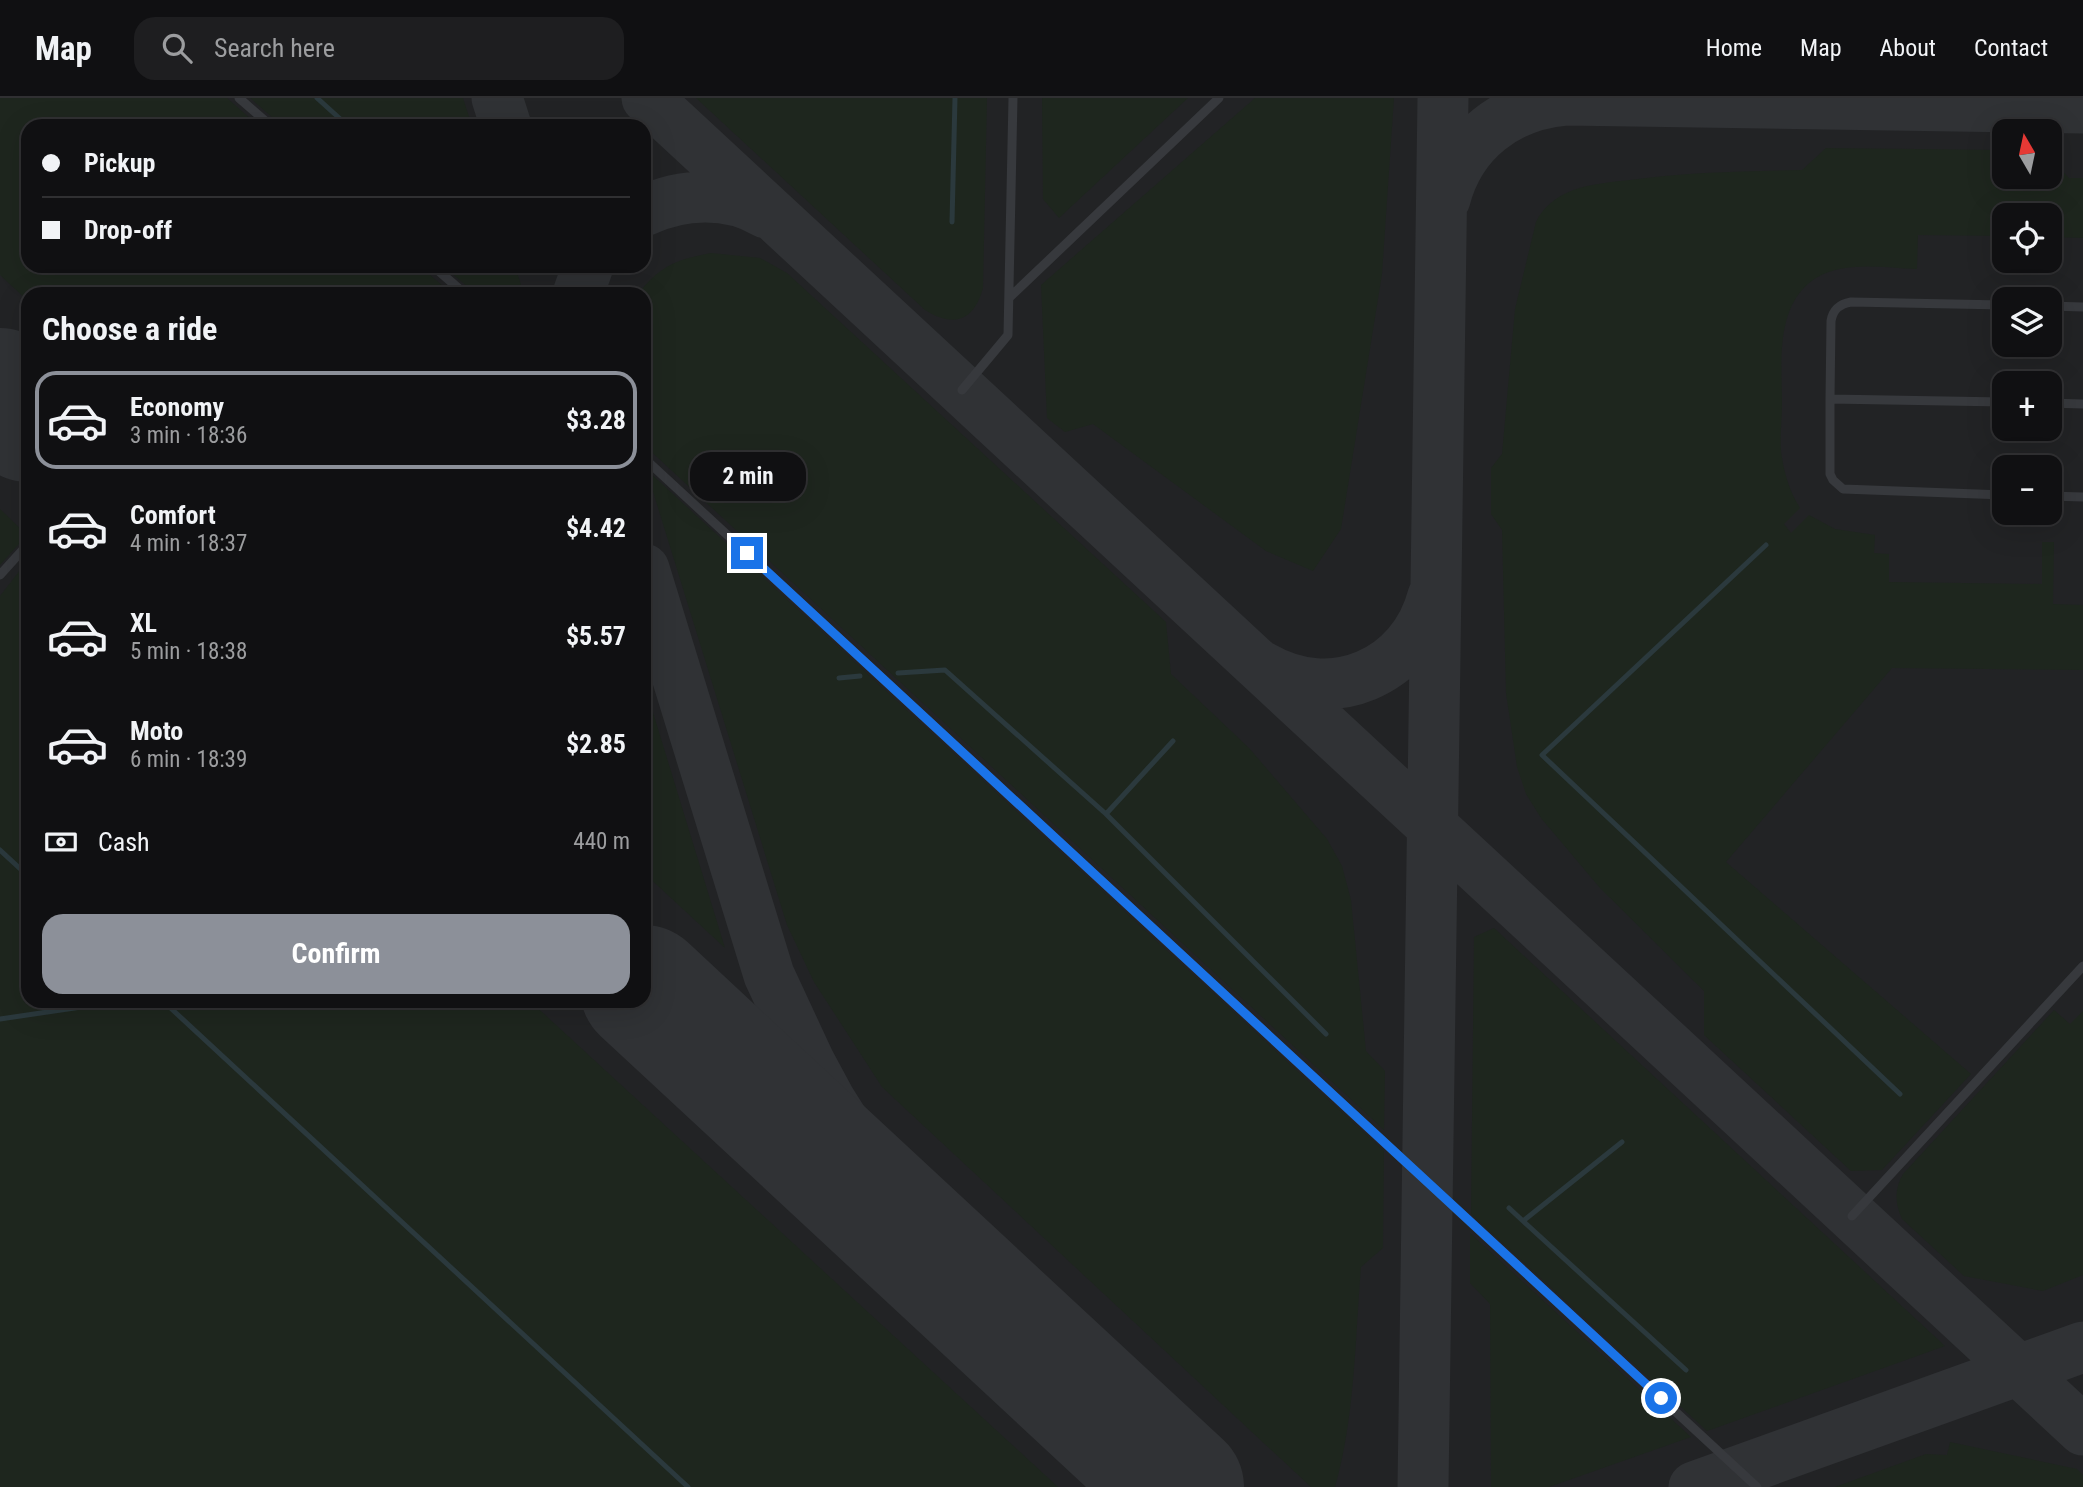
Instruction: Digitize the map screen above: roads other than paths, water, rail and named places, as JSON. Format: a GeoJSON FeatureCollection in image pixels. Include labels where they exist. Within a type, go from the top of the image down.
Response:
{"type":"FeatureCollection","features":[{"type":"Feature","properties":{"kind":"lane"},"geometry":{"type":"LineString","coordinates":[[239,98],[263,119]]}},
{"type":"Feature","properties":{"kind":"lane"},"geometry":{"type":"LineString","coordinates":[[962,390],[1008,335],[1013,98]]}},
{"type":"Feature","properties":{"kind":"lane"},"geometry":{"type":"LineString","coordinates":[[1010,297],[1219,98]]}},
{"type":"Feature","properties":{"kind":"lane"},"geometry":{"type":"LineString","coordinates":[[441,273],[457,287]]}},
{"type":"Feature","properties":{"kind":"lane"},"geometry":{"type":"LineString","coordinates":[[1992,305],[1851,302],[1840,305],[1831,321],[1830,399],[1830,474],[1843,489],[1992,495]]}},
{"type":"Feature","properties":{"kind":"lane"},"geometry":{"type":"LineString","coordinates":[[2062,306],[2083,307]]}},
{"type":"Feature","properties":{"kind":"lane"},"geometry":{"type":"LineString","coordinates":[[1830,399],[1992,402]]}},
{"type":"Feature","properties":{"kind":"lane"},"geometry":{"type":"LineString","coordinates":[[2062,403],[2083,404]]}},
{"type":"Feature","properties":{"kind":"lane"},"geometry":{"type":"LineString","coordinates":[[651,464],[1757,1487]]}},
{"type":"Feature","properties":{"kind":"lane"},"geometry":{"type":"LineString","coordinates":[[2062,496],[2083,497]]}},
{"type":"Feature","properties":{"kind":"lane"},"geometry":{"type":"LineString","coordinates":[[0,575],[21,552]]}},
{"type":"Feature","properties":{"kind":"lane"},"geometry":{"type":"LineString","coordinates":[[1852,1216],[2083,966]]}},
{"type":"Feature","properties":{"kind":"waterway"},"geometry":{"type":"LineString","coordinates":[[317,98],[340,119]]}},
{"type":"Feature","properties":{"kind":"waterway"},"geometry":{"type":"LineString","coordinates":[[952,222],[955,98]]}},
{"type":"Feature","properties":{"kind":"waterway"},"geometry":{"type":"LineString","coordinates":[[1766,545],[1542,755],[1900,1094]]}},
{"type":"Feature","properties":{"kind":"waterway"},"geometry":{"type":"LineString","coordinates":[[898,673],[945,670],[1106,814],[1326,1034]]}},
{"type":"Feature","properties":{"kind":"waterway"},"geometry":{"type":"LineString","coordinates":[[839,678],[860,676]]}},
{"type":"Feature","properties":{"kind":"waterway"},"geometry":{"type":"LineString","coordinates":[[1106,814],[1173,741]]}},
{"type":"Feature","properties":{"kind":"waterway"},"geometry":{"type":"LineString","coordinates":[[0,850],[21,870]]}},
{"type":"Feature","properties":{"kind":"waterway"},"geometry":{"type":"LineString","coordinates":[[0,1019],[75,1008]]}},
{"type":"Feature","properties":{"kind":"waterway"},"geometry":{"type":"LineString","coordinates":[[171,1008],[688,1487]]}},
{"type":"Feature","properties":{"kind":"waterway"},"geometry":{"type":"LineString","coordinates":[[1622,1142],[1523,1221],[1686,1370]]}},
{"type":"Feature","properties":{"kind":"waterway"},"geometry":{"type":"LineString","coordinates":[[1509,1208],[1523,1221]]}}]}
